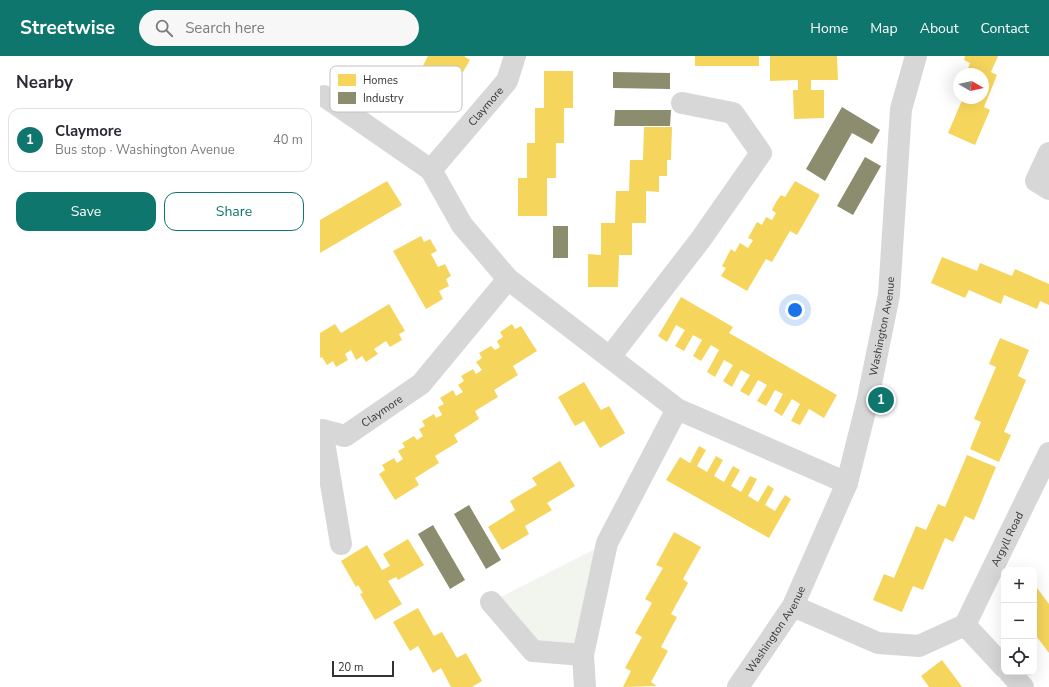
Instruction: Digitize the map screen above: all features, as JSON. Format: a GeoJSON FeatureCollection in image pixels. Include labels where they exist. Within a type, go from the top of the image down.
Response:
{"type":"FeatureCollection","features":[{"type":"Feature","properties":{"kind":"street","name":"Claymore"},"geometry":{"type":"LineString","coordinates":[[431,170],[507,81],[515,56]]}},
{"type":"Feature","properties":{"kind":"street","name":"Washington Avenue"},"geometry":{"type":"LineString","coordinates":[[738,687],[793,606],[847,483],[867,403],[889,295],[901,109],[916,56]]}},
{"type":"Feature","properties":{"kind":"street"},"geometry":{"type":"LineString","coordinates":[[321,94],[330,100]]}},
{"type":"Feature","properties":{"kind":"street"},"geometry":{"type":"LineString","coordinates":[[610,357],[701,239],[761,153],[733,113],[682,103]]}},
{"type":"Feature","properties":{"kind":"street"},"geometry":{"type":"LineString","coordinates":[[347,112],[431,170],[462,225],[508,280],[677,409],[847,483]]}},
{"type":"Feature","properties":{"kind":"street"},"geometry":{"type":"LineString","coordinates":[[1049,152],[1036,181],[1049,189]]}},
{"type":"Feature","properties":{"kind":"street","name":"Claymore"},"geometry":{"type":"LineString","coordinates":[[341,544],[322,430],[345,436],[421,384],[508,280]]}},
{"type":"Feature","properties":{"kind":"street"},"geometry":{"type":"LineString","coordinates":[[585,687],[583,655],[607,543],[677,409]]}},
{"type":"Feature","properties":{"kind":"street","name":"Argyll Road"},"geometry":{"type":"LineString","coordinates":[[965,625],[1049,453]]}},
{"type":"Feature","properties":{"kind":"street"},"geometry":{"type":"LineString","coordinates":[[491,602],[534,651],[583,655]]}},
{"type":"Feature","properties":{"kind":"street"},"geometry":{"type":"LineString","coordinates":[[793,606],[878,644],[919,646],[965,625],[1001,664]]}},
{"type":"Feature","properties":{"kind":"street"},"geometry":{"type":"LineString","coordinates":[[1012,675],[1023,687]]}},
{"type":"Feature","properties":{"kind":"shaded area"},"geometry":{"type":"Polygon","coordinates":[[[607,543],[583,655],[533,651],[491,602],[607,543]]]}},
{"type":"Feature","properties":{"kind":"building: Homes"},"geometry":{"type":"Polygon","coordinates":[[[428,56],[464,56],[470,60],[463,72],[462,66],[423,66],[428,56]]]}},
{"type":"Feature","properties":{"kind":"building: Homes"},"geometry":{"type":"Polygon","coordinates":[[[695,56],[759,56],[759,66],[695,66],[695,56]]]}},
{"type":"Feature","properties":{"kind":"building: Homes"},"geometry":{"type":"Polygon","coordinates":[[[770,56],[837,56],[838,80],[811,80],[811,90],[824,90],[824,118],[794,119],[793,90],[798,90],[798,80],[770,81],[770,56]]]}},
{"type":"Feature","properties":{"kind":"building: Homes"},"geometry":{"type":"Polygon","coordinates":[[[965,56],[998,56],[991,72],[997,75],[989,95],[989,68],[968,68],[970,63],[964,60],[965,56]]]}},
{"type":"Feature","properties":{"kind":"building: Homes"},"geometry":{"type":"Polygon","coordinates":[[[544,71],[573,71],[573,108],[564,108],[564,143],[556,143],[556,178],[547,178],[547,216],[518,216],[518,178],[527,178],[527,143],[535,143],[535,108],[544,108],[544,71]]]}},
{"type":"Feature","properties":{"kind":"building: Homes"},"geometry":{"type":"Polygon","coordinates":[[[960,104],[985,104],[984,107],[990,110],[975,145],[948,133],[960,104]]]}},
{"type":"Feature","properties":{"kind":"building: Homes"},"geometry":{"type":"Polygon","coordinates":[[[644,127],[672,127],[671,160],[667,160],[667,176],[659,176],[659,192],[646,191],[646,223],[632,223],[632,255],[619,255],[618,287],[588,287],[588,254],[601,255],[601,223],[615,223],[616,191],[629,191],[630,160],[643,160],[644,127]]]}},
{"type":"Feature","properties":{"kind":"building: Homes"},"geometry":{"type":"Polygon","coordinates":[[[387,181],[402,205],[320,253],[320,220],[387,181]]]}},
{"type":"Feature","properties":{"kind":"building: Homes"},"geometry":{"type":"Polygon","coordinates":[[[795,181],[820,195],[797,235],[790,231],[772,262],[766,259],[747,291],[721,276],[726,268],[722,266],[731,249],[735,252],[740,243],[748,248],[753,240],[748,238],[757,222],[762,225],[766,217],[772,220],[776,213],[772,210],[776,202],[781,195],[785,197],[795,181]]]}},
{"type":"Feature","properties":{"kind":"building: Homes"},"geometry":{"type":"Polygon","coordinates":[[[421,236],[424,242],[430,239],[437,251],[431,254],[438,267],[445,264],[451,276],[446,279],[449,286],[439,291],[443,299],[426,309],[393,251],[421,236]]]}},
{"type":"Feature","properties":{"kind":"building: Homes"},"geometry":{"type":"Polygon","coordinates":[[[942,257],[977,271],[980,263],[1012,276],[1015,269],[1049,284],[1049,305],[1040,301],[1037,309],[1004,295],[1001,304],[969,290],[965,298],[931,283],[942,257]]]}},
{"type":"Feature","properties":{"kind":"building: Homes"},"geometry":{"type":"Polygon","coordinates":[[[681,297],[733,327],[729,333],[837,395],[824,418],[809,409],[800,425],[791,421],[800,404],[792,399],[782,416],[774,411],[783,394],[775,390],[766,406],[757,401],[767,385],[758,380],[749,396],[740,391],[750,375],[741,370],[732,387],[723,381],[733,365],[724,360],[715,377],[707,372],[719,350],[711,345],[701,361],[693,356],[702,340],[693,335],[684,351],[675,346],[685,330],[676,325],[667,342],[658,336],[681,297]]]}},
{"type":"Feature","properties":{"kind":"building: Homes"},"geometry":{"type":"Polygon","coordinates":[[[389,304],[405,331],[399,334],[402,340],[390,347],[386,341],[374,349],[378,354],[366,362],[362,356],[356,360],[351,350],[345,354],[348,360],[336,367],[333,361],[327,365],[322,357],[320,358],[320,333],[335,324],[341,333],[389,304]]]}},
{"type":"Feature","properties":{"kind":"building: Homes"},"geometry":{"type":"Polygon","coordinates":[[[512,324],[515,329],[521,326],[537,351],[513,366],[518,375],[494,390],[498,397],[475,411],[479,419],[454,435],[458,442],[435,456],[439,463],[415,478],[419,485],[395,500],[379,474],[385,470],[382,465],[394,458],[397,463],[403,459],[398,451],[405,447],[402,443],[414,436],[417,440],[423,436],[419,429],[425,426],[422,421],[434,414],[436,418],[442,415],[438,407],[444,404],[440,398],[453,390],[456,396],[463,392],[458,385],[464,381],[461,376],[473,369],[476,374],[482,370],[476,362],[482,358],[479,353],[491,346],[495,350],[500,347],[497,341],[503,337],[500,332],[512,324]]]}},
{"type":"Feature","properties":{"kind":"building: Homes"},"geometry":{"type":"Polygon","coordinates":[[[1000,338],[1029,350],[1018,376],[1026,380],[1004,432],[1011,435],[999,462],[970,449],[981,422],[974,419],[996,367],[989,364],[1000,338]]]}},
{"type":"Feature","properties":{"kind":"building: Homes"},"geometry":{"type":"Polygon","coordinates":[[[584,382],[601,410],[609,406],[625,433],[600,448],[584,421],[575,426],[558,397],[584,382]]]}},
{"type":"Feature","properties":{"kind":"building: Homes"},"geometry":{"type":"Polygon","coordinates":[[[699,446],[706,450],[697,466],[707,472],[716,456],[723,460],[714,476],[724,482],[733,466],[740,470],[731,486],[741,492],[750,476],[757,479],[748,496],[758,502],[768,485],[774,489],[765,505],[775,511],[785,495],[791,499],[769,538],[666,480],[680,457],[690,463],[699,446]]]}},
{"type":"Feature","properties":{"kind":"building: Homes"},"geometry":{"type":"Polygon","coordinates":[[[967,455],[996,467],[974,520],[965,516],[953,542],[945,538],[923,590],[913,586],[902,612],[873,600],[884,574],[894,578],[916,526],[926,530],[938,504],[945,507],[967,455]]]}},
{"type":"Feature","properties":{"kind":"building: Homes"},"geometry":{"type":"Polygon","coordinates":[[[560,461],[575,486],[547,503],[552,510],[525,526],[529,534],[502,550],[488,527],[515,510],[510,501],[537,485],[532,478],[560,461]]]}},
{"type":"Feature","properties":{"kind":"building: Homes"},"geometry":{"type":"Polygon","coordinates":[[[674,532],[701,547],[683,579],[688,583],[671,614],[677,617],[661,647],[668,651],[651,682],[657,686],[623,687],[631,671],[625,668],[642,637],[635,633],[652,603],[645,599],[663,568],[656,565],[674,532]]]}},
{"type":"Feature","properties":{"kind":"building: Homes"},"geometry":{"type":"Polygon","coordinates":[[[408,539],[424,565],[398,580],[396,577],[388,581],[402,604],[375,620],[360,594],[363,593],[358,585],[356,587],[341,561],[367,545],[382,570],[390,566],[383,554],[408,539]]]}},
{"type":"Feature","properties":{"kind":"building: Homes"},"geometry":{"type":"Polygon","coordinates":[[[1037,588],[1049,604],[1049,653],[1037,637],[1037,588]]]}},
{"type":"Feature","properties":{"kind":"building: Homes"},"geometry":{"type":"Polygon","coordinates":[[[418,608],[434,636],[442,632],[457,658],[466,653],[482,681],[472,687],[451,687],[441,668],[433,673],[418,646],[410,651],[393,622],[418,608]]]}},
{"type":"Feature","properties":{"kind":"building: Homes"},"geometry":{"type":"Polygon","coordinates":[[[942,660],[962,687],[929,687],[921,676],[942,660]]]}},
{"type":"Feature","properties":{"kind":"building: Industry"},"geometry":{"type":"Polygon","coordinates":[[[613,72],[670,73],[670,89],[613,88],[613,72]]]}},
{"type":"Feature","properties":{"kind":"building: Industry"},"geometry":{"type":"Polygon","coordinates":[[[842,107],[880,130],[872,144],[852,133],[825,181],[806,169],[842,107]]]}},
{"type":"Feature","properties":{"kind":"building: Industry"},"geometry":{"type":"Polygon","coordinates":[[[615,110],[671,110],[670,126],[614,126],[615,110]]]}},
{"type":"Feature","properties":{"kind":"building: Industry"},"geometry":{"type":"Polygon","coordinates":[[[865,157],[881,166],[853,215],[837,206],[865,157]]]}},
{"type":"Feature","properties":{"kind":"building: Industry"},"geometry":{"type":"Polygon","coordinates":[[[553,226],[568,226],[568,258],[553,258],[553,226]]]}},
{"type":"Feature","properties":{"kind":"building: Industry"},"geometry":{"type":"Polygon","coordinates":[[[469,505],[501,560],[486,569],[454,514],[469,505]]]}},
{"type":"Feature","properties":{"kind":"building: Industry"},"geometry":{"type":"Polygon","coordinates":[[[433,525],[465,580],[450,589],[418,534],[433,525]]]}},
{"type":"Feature","properties":{"kind":"place","name":"Claymore"},"geometry":{"type":"Point","coordinates":[881,400]}}]}
